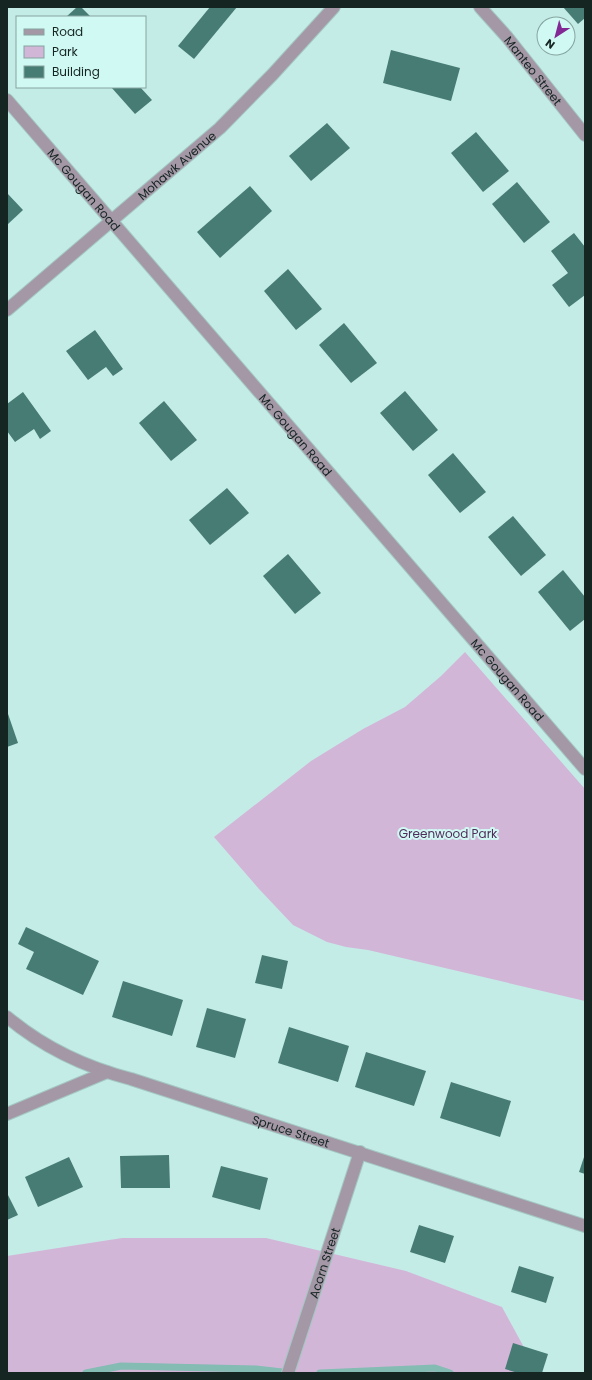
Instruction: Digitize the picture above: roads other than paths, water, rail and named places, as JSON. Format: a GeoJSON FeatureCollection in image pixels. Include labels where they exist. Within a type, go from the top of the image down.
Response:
{"type":"FeatureCollection","features":[{"type":"Feature","properties":{"kind":"street","name":"Mohawk Avenue"},"geometry":{"type":"LineString","coordinates":[[7,310],[220,128],[273,74],[334,7]]}},
{"type":"Feature","properties":{"kind":"street","name":"Manteo Street"},"geometry":{"type":"LineString","coordinates":[[480,7],[507,37],[585,135]]}},
{"type":"Feature","properties":{"kind":"street","name":"Mc Gougan Road"},"geometry":{"type":"LineString","coordinates":[[7,100],[585,769]]}},
{"type":"Feature","properties":{"kind":"street","name":"Spruce Street"},"geometry":{"type":"LineString","coordinates":[[7,1017],[25,1032],[50,1048],[78,1062],[585,1226]]}},
{"type":"Feature","properties":{"kind":"street"},"geometry":{"type":"LineString","coordinates":[[7,1114],[106,1072]]}},
{"type":"Feature","properties":{"kind":"street","name":"Acorn Street"},"geometry":{"type":"LineString","coordinates":[[288,1373],[360,1152]]}},
{"type":"Feature","properties":{"kind":"waterway"},"geometry":{"type":"LineString","coordinates":[[86,1373],[121,1366],[256,1369],[291,1373]]}},
{"type":"Feature","properties":{"kind":"waterway"},"geometry":{"type":"LineString","coordinates":[[320,1373],[435,1368],[450,1373]]}},
{"type":"Feature","properties":{"kind":"park label","name":"Greenwood Park"},"geometry":{"type":"Point","coordinates":[448,833]}}]}
